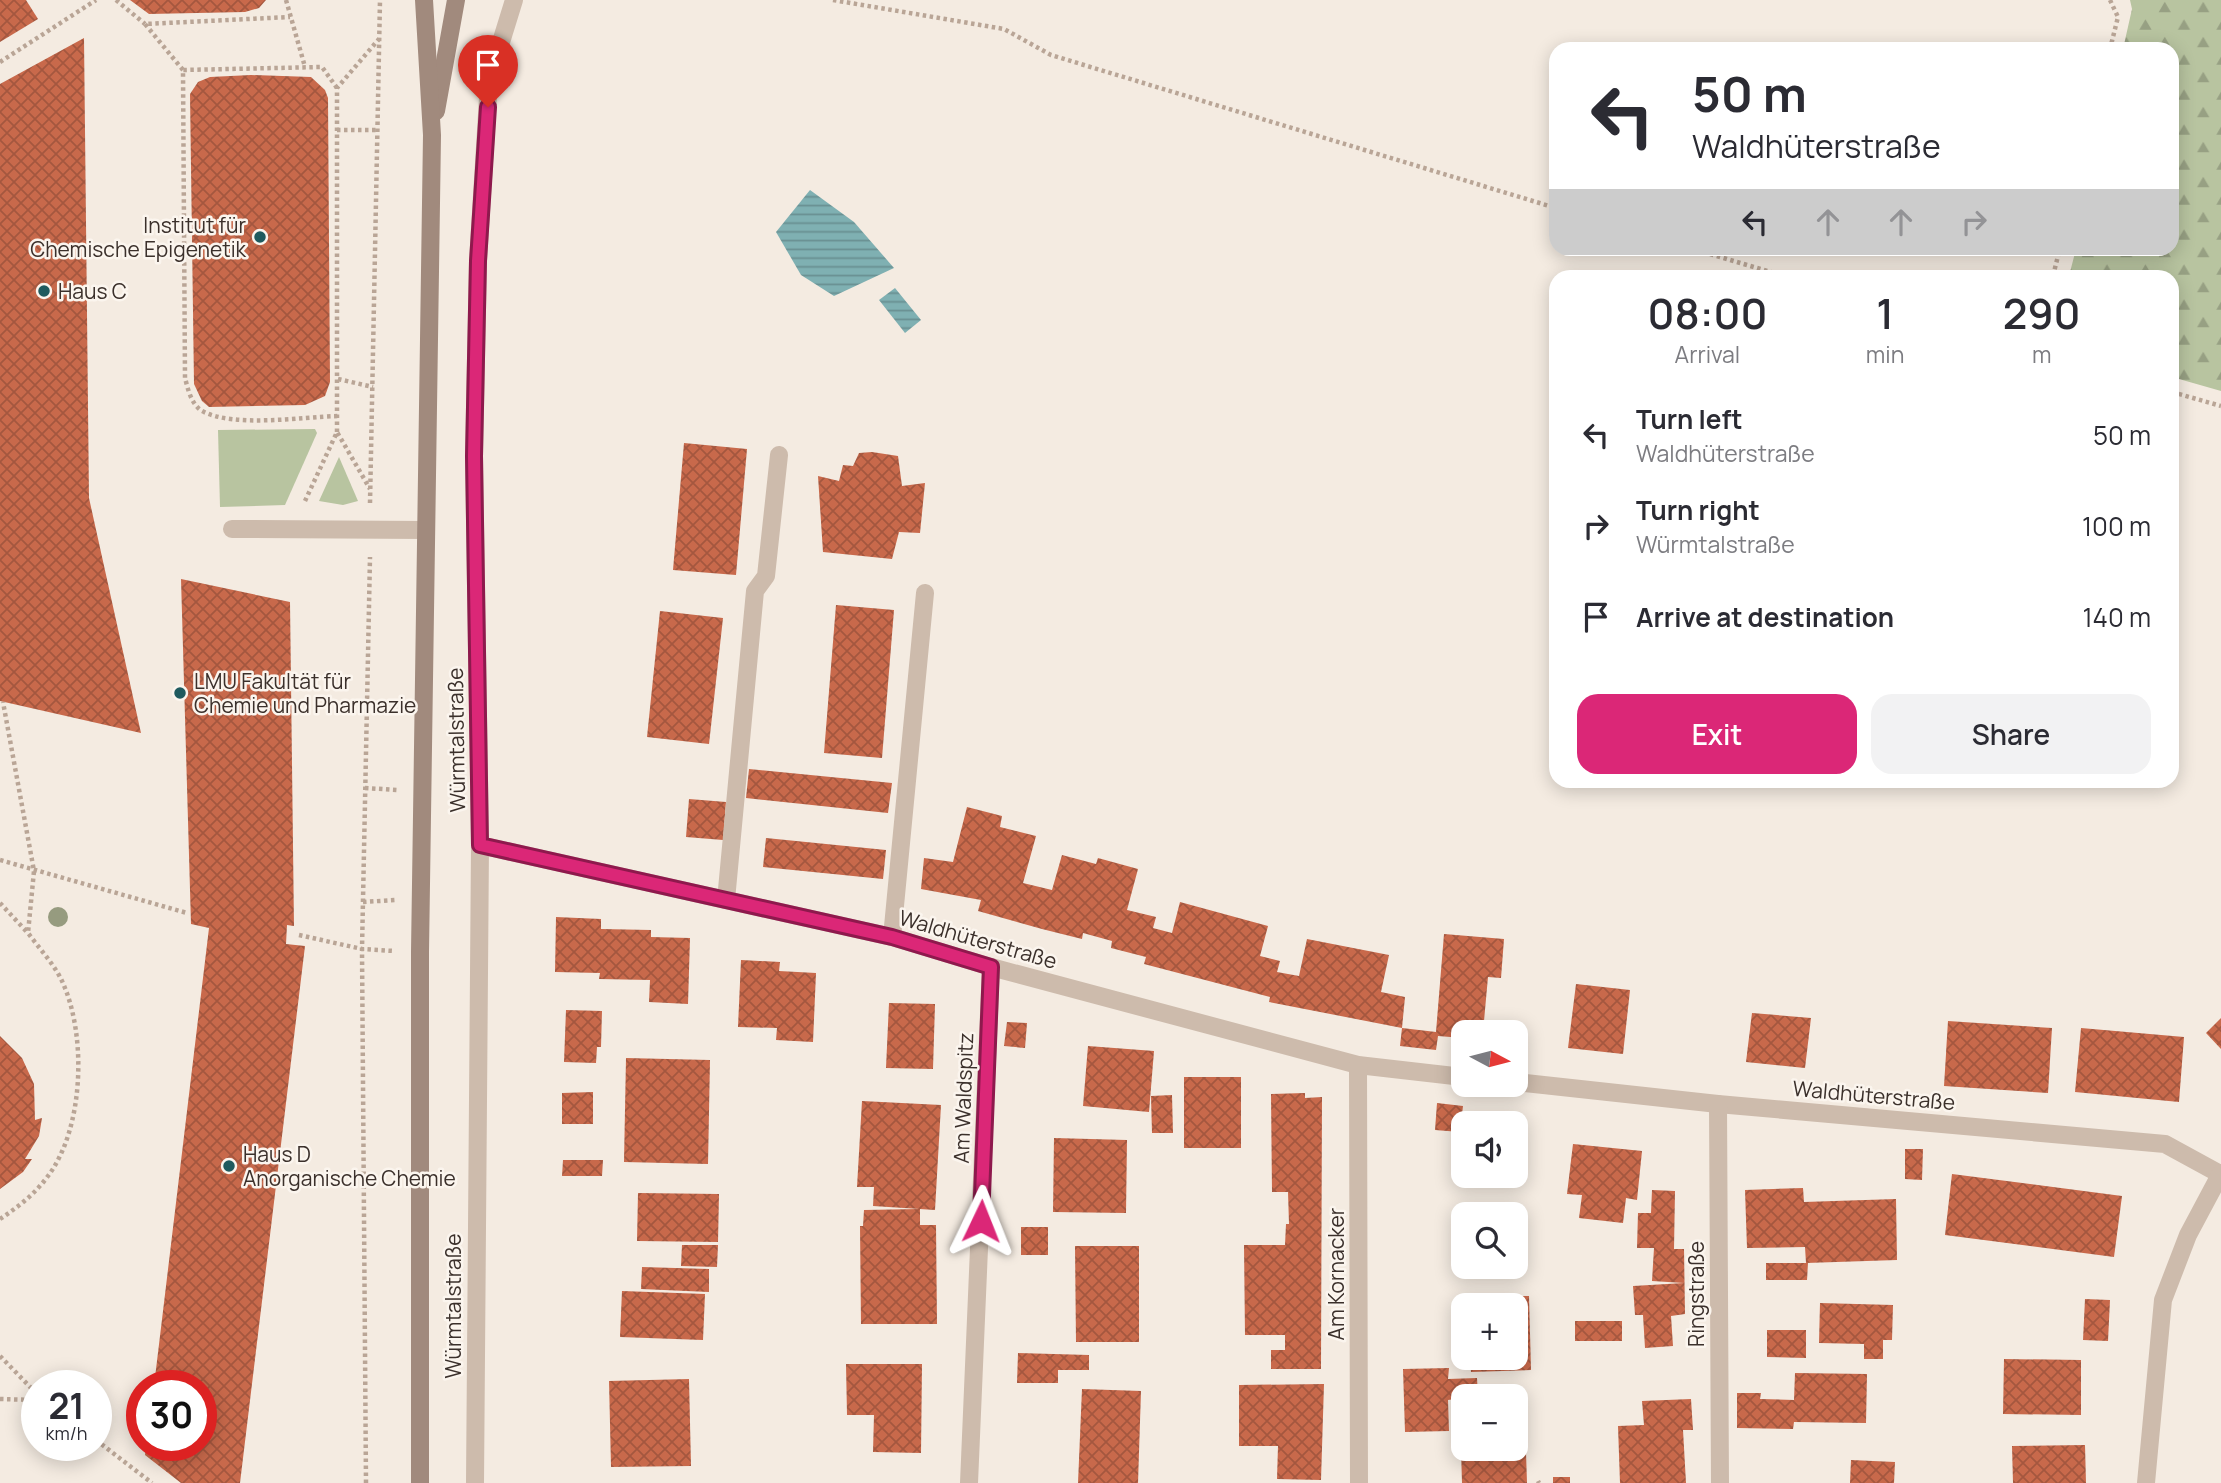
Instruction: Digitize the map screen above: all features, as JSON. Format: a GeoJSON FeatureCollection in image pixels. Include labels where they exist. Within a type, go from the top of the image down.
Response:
{"type":"FeatureCollection","features":[{"type":"Feature","properties":{"kind":"main road","name":"Würmtalstraße"},"geometry":{"type":"LineString","coordinates":[[419,1483],[420,952],[432,135],[424,0]]}},
{"type":"Feature","properties":{"kind":"main road","name":"Würmtalstraße"},"geometry":{"type":"LineString","coordinates":[[432,135],[456,0]]}},
{"type":"Feature","properties":{"kind":"street","name":"Würmtalstraße"},"geometry":{"type":"LineString","coordinates":[[475,1483],[480,845],[474,456],[478,261],[489,81],[514,0]]}},
{"type":"Feature","properties":{"kind":"street"},"geometry":{"type":"LineString","coordinates":[[726,900],[755,591],[765,576],[779,455]]}},
{"type":"Feature","properties":{"kind":"street"},"geometry":{"type":"LineString","coordinates":[[232,529],[426,530]]}},
{"type":"Feature","properties":{"kind":"street"},"geometry":{"type":"LineString","coordinates":[[892,937],[925,593]]}},
{"type":"Feature","properties":{"kind":"street","name":"Waldhüterstraße"},"geometry":{"type":"LineString","coordinates":[[480,845],[892,937],[991,967],[1358,1065],[1451,1076]]}},
{"type":"Feature","properties":{"kind":"street","name":"Am Waldspitz"},"geometry":{"type":"LineString","coordinates":[[969,1483],[991,967]]}},
{"type":"Feature","properties":{"kind":"street","name":"Am Kornacker"},"geometry":{"type":"LineString","coordinates":[[1358,1065],[1359,1483]]}},
{"type":"Feature","properties":{"kind":"street","name":"Waldhüterstraße"},"geometry":{"type":"LineString","coordinates":[[1528,1083],[1718,1104],[2165,1144],[2221,1174]]}},
{"type":"Feature","properties":{"kind":"street","name":"Ringstraße"},"geometry":{"type":"LineString","coordinates":[[1718,1104],[1720,1483]]}},
{"type":"Feature","properties":{"kind":"street"},"geometry":{"type":"LineString","coordinates":[[2146,1483],[2163,1300],[2188,1235],[2221,1174]]}},
{"type":"Feature","properties":{"kind":"path"},"geometry":{"type":"LineString","coordinates":[[0,62],[96,0]]}},
{"type":"Feature","properties":{"kind":"path"},"geometry":{"type":"LineString","coordinates":[[116,0],[145,24],[183,70],[185,378],[191,398],[201,410],[231,420],[338,416]]}},
{"type":"Feature","properties":{"kind":"path"},"geometry":{"type":"LineString","coordinates":[[286,0],[305,67]]}},
{"type":"Feature","properties":{"kind":"path"},"geometry":{"type":"LineString","coordinates":[[366,1483],[362,949],[380,0]]}},
{"type":"Feature","properties":{"kind":"path"},"geometry":{"type":"LineString","coordinates":[[833,0],[1004,29],[1051,55],[1549,206]]}},
{"type":"Feature","properties":{"kind":"path"},"geometry":{"type":"LineString","coordinates":[[2110,0],[2118,17],[2112,42]]}},
{"type":"Feature","properties":{"kind":"path"},"geometry":{"type":"LineString","coordinates":[[145,24],[289,17]]}},
{"type":"Feature","properties":{"kind":"path"},"geometry":{"type":"LineString","coordinates":[[337,88],[380,38]]}},
{"type":"Feature","properties":{"kind":"path"},"geometry":{"type":"LineString","coordinates":[[183,70],[322,67],[337,88],[337,432],[292,528]]}},
{"type":"Feature","properties":{"kind":"path"},"geometry":{"type":"LineString","coordinates":[[337,130],[378,130]]}},
{"type":"Feature","properties":{"kind":"path"},"geometry":{"type":"LineString","coordinates":[[1717,256],[1764,270]]}},
{"type":"Feature","properties":{"kind":"path"},"geometry":{"type":"LineString","coordinates":[[338,379],[373,387]]}},
{"type":"Feature","properties":{"kind":"path"},"geometry":{"type":"LineString","coordinates":[[2179,394],[2221,406]]}},
{"type":"Feature","properties":{"kind":"path"},"geometry":{"type":"LineString","coordinates":[[337,432],[371,489]]}},
{"type":"Feature","properties":{"kind":"path"},"geometry":{"type":"LineString","coordinates":[[3,702],[34,871],[28,933]]}},
{"type":"Feature","properties":{"kind":"path"},"geometry":{"type":"LineString","coordinates":[[0,860],[187,913]]}},
{"type":"Feature","properties":{"kind":"path"},"geometry":{"type":"LineString","coordinates":[[363,902],[396,900]]}},
{"type":"Feature","properties":{"kind":"path"},"geometry":{"type":"LineString","coordinates":[[0,903],[28,933],[62,981],[78,1042],[79,1089],[67,1135],[49,1175],[21,1205],[0,1219]]}},
{"type":"Feature","properties":{"kind":"path"},"geometry":{"type":"LineString","coordinates":[[299,935],[362,949],[420,952]]}},
{"type":"Feature","properties":{"kind":"path"},"geometry":{"type":"LineString","coordinates":[[0,1356],[21,1378]]}},
{"type":"Feature","properties":{"kind":"path"},"geometry":{"type":"LineString","coordinates":[[0,1399],[21,1399]]}},
{"type":"Feature","properties":{"kind":"path"},"geometry":{"type":"LineString","coordinates":[[112,1452],[152,1483]]}},
{"type":"Feature","properties":{"kind":"green space"},"geometry":{"type":"Polygon","coordinates":[[[2130,0],[2221,0],[2221,391],[2179,379],[2179,270],[2071,270],[2074,256],[2179,256],[2179,42],[2125,42],[2132,9],[2130,0]]]}},
{"type":"Feature","properties":{"kind":"green space"},"geometry":{"type":"Polygon","coordinates":[[[315,429],[317,433],[285,505],[220,507],[218,430],[315,429]]]}},
{"type":"Feature","properties":{"kind":"green space"},"geometry":{"type":"Polygon","coordinates":[[[339,457],[358,501],[343,505],[319,501],[339,457]]]}},
{"type":"Feature","properties":{"kind":"water"},"geometry":{"type":"Polygon","coordinates":[[[810,190],[854,222],[894,268],[834,296],[801,275],[776,232],[810,190]]]}},
{"type":"Feature","properties":{"kind":"water"},"geometry":{"type":"Polygon","coordinates":[[[895,288],[921,320],[905,333],[879,300],[895,288]]]}},
{"type":"Feature","properties":{"kind":"building"},"geometry":{"type":"Polygon","coordinates":[[[0,0],[26,0],[38,19],[0,42],[0,0]]]}},
{"type":"Feature","properties":{"kind":"building"},"geometry":{"type":"Polygon","coordinates":[[[130,0],[266,0],[259,8],[245,12],[149,14],[130,0]]]}},
{"type":"Feature","properties":{"kind":"building","name":"Haus C"},"geometry":{"type":"Polygon","coordinates":[[[84,38],[89,498],[141,733],[0,701],[0,84],[84,38]]]}},
{"type":"Feature","properties":{"kind":"building","name":"Institut für Chemische Epigenetik"},"geometry":{"type":"Polygon","coordinates":[[[210,77],[311,77],[325,90],[328,98],[330,382],[325,396],[305,405],[209,407],[202,401],[194,384],[190,94],[198,82],[210,77]]]}},
{"type":"Feature","properties":{"kind":"building"},"geometry":{"type":"Polygon","coordinates":[[[684,443],[747,449],[736,575],[673,570],[684,443]]]}},
{"type":"Feature","properties":{"kind":"building"},"geometry":{"type":"Polygon","coordinates":[[[859,453],[898,456],[902,486],[925,483],[920,533],[899,532],[892,559],[823,552],[818,476],[839,481],[843,465],[853,466],[859,453]]]}},
{"type":"Feature","properties":{"kind":"building","name":"Haus D Anorganische Chemie"},"geometry":{"type":"Polygon","coordinates":[[[181,579],[290,602],[294,926],[287,925],[286,944],[305,946],[240,1483],[181,1483],[153,1461],[217,1461],[217,1370],[156,1370],[209,928],[191,924],[181,579]]]}},
{"type":"Feature","properties":{"kind":"building"},"geometry":{"type":"Polygon","coordinates":[[[836,605],[894,610],[882,758],[824,753],[836,605]]]}},
{"type":"Feature","properties":{"kind":"building"},"geometry":{"type":"Polygon","coordinates":[[[660,611],[723,618],[709,744],[647,737],[660,611]]]}},
{"type":"Feature","properties":{"kind":"building"},"geometry":{"type":"Polygon","coordinates":[[[749,769],[892,783],[888,813],[746,798],[749,769]]]}},
{"type":"Feature","properties":{"kind":"building"},"geometry":{"type":"Polygon","coordinates":[[[689,799],[726,802],[723,840],[686,837],[689,799]]]}},
{"type":"Feature","properties":{"kind":"building"},"geometry":{"type":"Polygon","coordinates":[[[967,807],[1002,816],[1000,827],[1036,836],[1023,883],[1052,890],[1062,855],[1096,864],[1098,858],[1138,869],[1127,910],[1156,917],[1153,928],[1172,933],[1180,902],[1268,926],[1260,956],[1280,961],[1277,972],[1299,976],[1307,939],[1389,955],[1381,992],[1405,997],[1402,1028],[1269,1002],[1270,997],[1144,964],[1146,957],[1111,948],[1112,941],[1083,933],[1082,939],[1042,929],[978,911],[981,900],[921,889],[924,858],[953,862],[967,807]]]}},
{"type":"Feature","properties":{"kind":"building"},"geometry":{"type":"Polygon","coordinates":[[[766,838],[886,850],[883,879],[763,867],[766,838]]]}},
{"type":"Feature","properties":{"kind":"building"},"geometry":{"type":"Polygon","coordinates":[[[556,917],[601,919],[601,929],[651,930],[651,937],[690,938],[688,1004],[649,1002],[650,980],[599,979],[600,973],[555,972],[556,917]]]}},
{"type":"Feature","properties":{"kind":"building"},"geometry":{"type":"Polygon","coordinates":[[[1444,934],[1504,939],[1501,978],[1488,977],[1484,1020],[1451,1020],[1451,1037],[1438,1036],[1436,1050],[1400,1046],[1402,1028],[1436,1032],[1444,934]]]}},
{"type":"Feature","properties":{"kind":"building"},"geometry":{"type":"Polygon","coordinates":[[[741,960],[780,962],[779,971],[816,973],[813,1042],[776,1040],[777,1028],[738,1027],[741,960]]]}},
{"type":"Feature","properties":{"kind":"building"},"geometry":{"type":"Polygon","coordinates":[[[1576,984],[1630,990],[1623,1054],[1568,1048],[1576,984]]]}},
{"type":"Feature","properties":{"kind":"building"},"geometry":{"type":"Polygon","coordinates":[[[889,1003],[935,1004],[933,1069],[886,1068],[889,1003]]]}},
{"type":"Feature","properties":{"kind":"building"},"geometry":{"type":"Polygon","coordinates":[[[566,1010],[602,1011],[601,1047],[597,1047],[596,1063],[564,1062],[566,1010]]]}},
{"type":"Feature","properties":{"kind":"building"},"geometry":{"type":"Polygon","coordinates":[[[1752,1013],[1811,1018],[1805,1068],[1746,1062],[1752,1013]]]}},
{"type":"Feature","properties":{"kind":"building"},"geometry":{"type":"Polygon","coordinates":[[[2221,1018],[2221,1049],[2206,1033],[2221,1018]]]}},
{"type":"Feature","properties":{"kind":"building"},"geometry":{"type":"Polygon","coordinates":[[[1948,1021],[2052,1028],[2048,1093],[1944,1086],[1948,1021]]]}},
{"type":"Feature","properties":{"kind":"building"},"geometry":{"type":"Polygon","coordinates":[[[1007,1022],[1027,1023],[1025,1048],[1004,1046],[1007,1022]]]}},
{"type":"Feature","properties":{"kind":"building"},"geometry":{"type":"Polygon","coordinates":[[[2081,1028],[2184,1037],[2179,1102],[2075,1092],[2081,1028]]]}},
{"type":"Feature","properties":{"kind":"building"},"geometry":{"type":"Polygon","coordinates":[[[0,1036],[22,1058],[34,1084],[35,1120],[42,1118],[39,1136],[25,1159],[32,1159],[23,1172],[0,1189],[0,1036]]]}},
{"type":"Feature","properties":{"kind":"building"},"geometry":{"type":"Polygon","coordinates":[[[1088,1046],[1154,1051],[1149,1112],[1083,1106],[1088,1046]]]}},
{"type":"Feature","properties":{"kind":"building"},"geometry":{"type":"Polygon","coordinates":[[[626,1058],[710,1060],[708,1164],[624,1162],[626,1058]]]}},
{"type":"Feature","properties":{"kind":"building"},"geometry":{"type":"Polygon","coordinates":[[[1184,1077],[1241,1077],[1241,1148],[1184,1148],[1184,1077]]]}},
{"type":"Feature","properties":{"kind":"building"},"geometry":{"type":"Polygon","coordinates":[[[593,1092],[593,1124],[562,1124],[562,1093],[593,1092]]]}},
{"type":"Feature","properties":{"kind":"building"},"geometry":{"type":"Polygon","coordinates":[[[1305,1093],[1305,1098],[1322,1097],[1321,1369],[1271,1369],[1271,1350],[1285,1350],[1285,1335],[1245,1335],[1244,1245],[1285,1245],[1286,1224],[1289,1224],[1288,1192],[1272,1192],[1271,1094],[1305,1093]]]}},
{"type":"Feature","properties":{"kind":"building"},"geometry":{"type":"Polygon","coordinates":[[[1172,1095],[1173,1133],[1152,1133],[1151,1096],[1172,1095]]]}},
{"type":"Feature","properties":{"kind":"building"},"geometry":{"type":"Polygon","coordinates":[[[862,1101],[941,1105],[935,1210],[873,1206],[874,1187],[857,1187],[862,1101]]]}},
{"type":"Feature","properties":{"kind":"building"},"geometry":{"type":"Polygon","coordinates":[[[1437,1103],[1463,1106],[1462,1111],[1451,1111],[1451,1131],[1435,1130],[1437,1103]]]}},
{"type":"Feature","properties":{"kind":"building"},"geometry":{"type":"Polygon","coordinates":[[[1054,1138],[1127,1140],[1126,1213],[1053,1212],[1054,1138]]]}},
{"type":"Feature","properties":{"kind":"building"},"geometry":{"type":"Polygon","coordinates":[[[1573,1144],[1642,1151],[1637,1200],[1626,1198],[1623,1223],[1579,1218],[1582,1195],[1567,1194],[1573,1144]]]}},
{"type":"Feature","properties":{"kind":"building"},"geometry":{"type":"Polygon","coordinates":[[[1905,1149],[1923,1149],[1922,1180],[1905,1179],[1905,1149]]]}},
{"type":"Feature","properties":{"kind":"building"},"geometry":{"type":"Polygon","coordinates":[[[563,1160],[603,1160],[602,1176],[562,1176],[563,1160]]]}},
{"type":"Feature","properties":{"kind":"building"},"geometry":{"type":"Polygon","coordinates":[[[1952,1174],[2122,1196],[2114,1257],[1945,1235],[1952,1174]]]}},
{"type":"Feature","properties":{"kind":"building"},"geometry":{"type":"Polygon","coordinates":[[[1803,1188],[1804,1202],[1896,1199],[1897,1260],[1806,1263],[1805,1247],[1747,1248],[1745,1190],[1803,1188]]]}},
{"type":"Feature","properties":{"kind":"building"},"geometry":{"type":"Polygon","coordinates":[[[1652,1190],[1675,1191],[1674,1249],[1684,1249],[1685,1314],[1671,1316],[1673,1346],[1645,1348],[1643,1315],[1635,1315],[1633,1286],[1684,1283],[1652,1281],[1654,1248],[1637,1248],[1638,1213],[1651,1213],[1652,1190]]]}},
{"type":"Feature","properties":{"kind":"building"},"geometry":{"type":"Polygon","coordinates":[[[638,1193],[719,1194],[718,1242],[637,1241],[638,1193]]]}},
{"type":"Feature","properties":{"kind":"building"},"geometry":{"type":"Polygon","coordinates":[[[920,1209],[920,1225],[936,1225],[937,1324],[861,1324],[860,1226],[863,1226],[864,1210],[920,1209]]]}},
{"type":"Feature","properties":{"kind":"building"},"geometry":{"type":"Polygon","coordinates":[[[1021,1227],[1048,1227],[1048,1255],[1021,1255],[1021,1227]]]}},
{"type":"Feature","properties":{"kind":"building"},"geometry":{"type":"Polygon","coordinates":[[[682,1245],[718,1245],[717,1267],[681,1266],[682,1245]]]}},
{"type":"Feature","properties":{"kind":"building"},"geometry":{"type":"Polygon","coordinates":[[[1075,1246],[1139,1246],[1139,1342],[1076,1342],[1075,1246]]]}},
{"type":"Feature","properties":{"kind":"building"},"geometry":{"type":"Polygon","coordinates":[[[1766,1263],[1808,1263],[1807,1280],[1766,1280],[1766,1263]]]}},
{"type":"Feature","properties":{"kind":"building"},"geometry":{"type":"Polygon","coordinates":[[[642,1267],[709,1269],[709,1292],[641,1289],[642,1267]]]}},
{"type":"Feature","properties":{"kind":"building"},"geometry":{"type":"Polygon","coordinates":[[[622,1291],[705,1294],[703,1340],[620,1337],[622,1291]]]}},
{"type":"Feature","properties":{"kind":"building"},"geometry":{"type":"Polygon","coordinates":[[[1528,1296],[1531,1370],[1471,1372],[1528,1370],[1528,1296]]]}},
{"type":"Feature","properties":{"kind":"building"},"geometry":{"type":"Polygon","coordinates":[[[2085,1299],[2110,1300],[2108,1341],[2083,1340],[2085,1299]]]}},
{"type":"Feature","properties":{"kind":"building"},"geometry":{"type":"Polygon","coordinates":[[[1820,1303],[1893,1305],[1892,1340],[1883,1340],[1883,1359],[1864,1359],[1864,1344],[1819,1343],[1820,1303]]]}},
{"type":"Feature","properties":{"kind":"building"},"geometry":{"type":"Polygon","coordinates":[[[1575,1321],[1622,1321],[1622,1341],[1575,1341],[1575,1321]]]}},
{"type":"Feature","properties":{"kind":"building"},"geometry":{"type":"Polygon","coordinates":[[[1767,1330],[1806,1330],[1806,1358],[1767,1357],[1767,1330]]]}},
{"type":"Feature","properties":{"kind":"building"},"geometry":{"type":"Polygon","coordinates":[[[1018,1353],[1089,1355],[1089,1370],[1058,1370],[1058,1383],[1017,1383],[1018,1353]]]}},
{"type":"Feature","properties":{"kind":"building"},"geometry":{"type":"Polygon","coordinates":[[[2004,1359],[2081,1360],[2081,1415],[2003,1414],[2004,1359]]]}},
{"type":"Feature","properties":{"kind":"building"},"geometry":{"type":"Polygon","coordinates":[[[846,1364],[922,1364],[921,1453],[873,1452],[874,1415],[847,1415],[846,1364]]]}},
{"type":"Feature","properties":{"kind":"building"},"geometry":{"type":"Polygon","coordinates":[[[1449,1368],[1448,1379],[1477,1378],[1477,1384],[1451,1384],[1451,1400],[1448,1400],[1449,1431],[1405,1432],[1403,1369],[1449,1368]]]}},
{"type":"Feature","properties":{"kind":"building"},"geometry":{"type":"Polygon","coordinates":[[[1795,1373],[1867,1374],[1866,1423],[1794,1422],[1793,1429],[1737,1428],[1737,1393],[1761,1393],[1760,1399],[1794,1400],[1795,1373]]]}},
{"type":"Feature","properties":{"kind":"building"},"geometry":{"type":"Polygon","coordinates":[[[689,1379],[691,1466],[611,1467],[609,1381],[689,1379]]]}},
{"type":"Feature","properties":{"kind":"building"},"geometry":{"type":"Polygon","coordinates":[[[1324,1384],[1321,1480],[1277,1479],[1278,1446],[1239,1446],[1239,1385],[1324,1384]]]}},
{"type":"Feature","properties":{"kind":"building"},"geometry":{"type":"Polygon","coordinates":[[[1082,1389],[1141,1391],[1138,1483],[1078,1483],[1082,1389]]]}},
{"type":"Feature","properties":{"kind":"building"},"geometry":{"type":"Polygon","coordinates":[[[1691,1399],[1693,1430],[1683,1430],[1686,1483],[1620,1483],[1618,1426],[1644,1425],[1642,1401],[1691,1399]]]}},
{"type":"Feature","properties":{"kind":"building"},"geometry":{"type":"Polygon","coordinates":[[[2085,1445],[2086,1483],[2013,1483],[2012,1446],[2085,1445]]]}},
{"type":"Feature","properties":{"kind":"building"},"geometry":{"type":"Polygon","coordinates":[[[1851,1460],[1895,1462],[1894,1483],[1850,1483],[1851,1460]]]}},
{"type":"Feature","properties":{"kind":"building"},"geometry":{"type":"Polygon","coordinates":[[[1461,1461],[1526,1461],[1527,1483],[1462,1483],[1461,1461]]]}},
{"type":"Feature","properties":{"kind":"building"},"geometry":{"type":"Polygon","coordinates":[[[1553,1477],[1570,1477],[1570,1483],[1553,1483],[1553,1477]]]}},
{"type":"Feature","properties":{"kind":"place","name":"Institut für Chemische Epigenetik"},"geometry":{"type":"Point","coordinates":[260,237]}},
{"type":"Feature","properties":{"kind":"place","name":"Haus C"},"geometry":{"type":"Point","coordinates":[44,291]}},
{"type":"Feature","properties":{"kind":"place","name":"LMU Fakultät für Chemie und Pharmazie"},"geometry":{"type":"Point","coordinates":[180,693]}},
{"type":"Feature","properties":{"kind":"place","name":"Haus D Anorganische Chemie"},"geometry":{"type":"Point","coordinates":[229,1166]}},
{"type":"Feature","properties":{"kind":"route"},"geometry":{"type":"LineString","coordinates":[[488,107],[478,261],[474,456],[480,845],[892,937],[991,967],[981,1221]]}}]}
